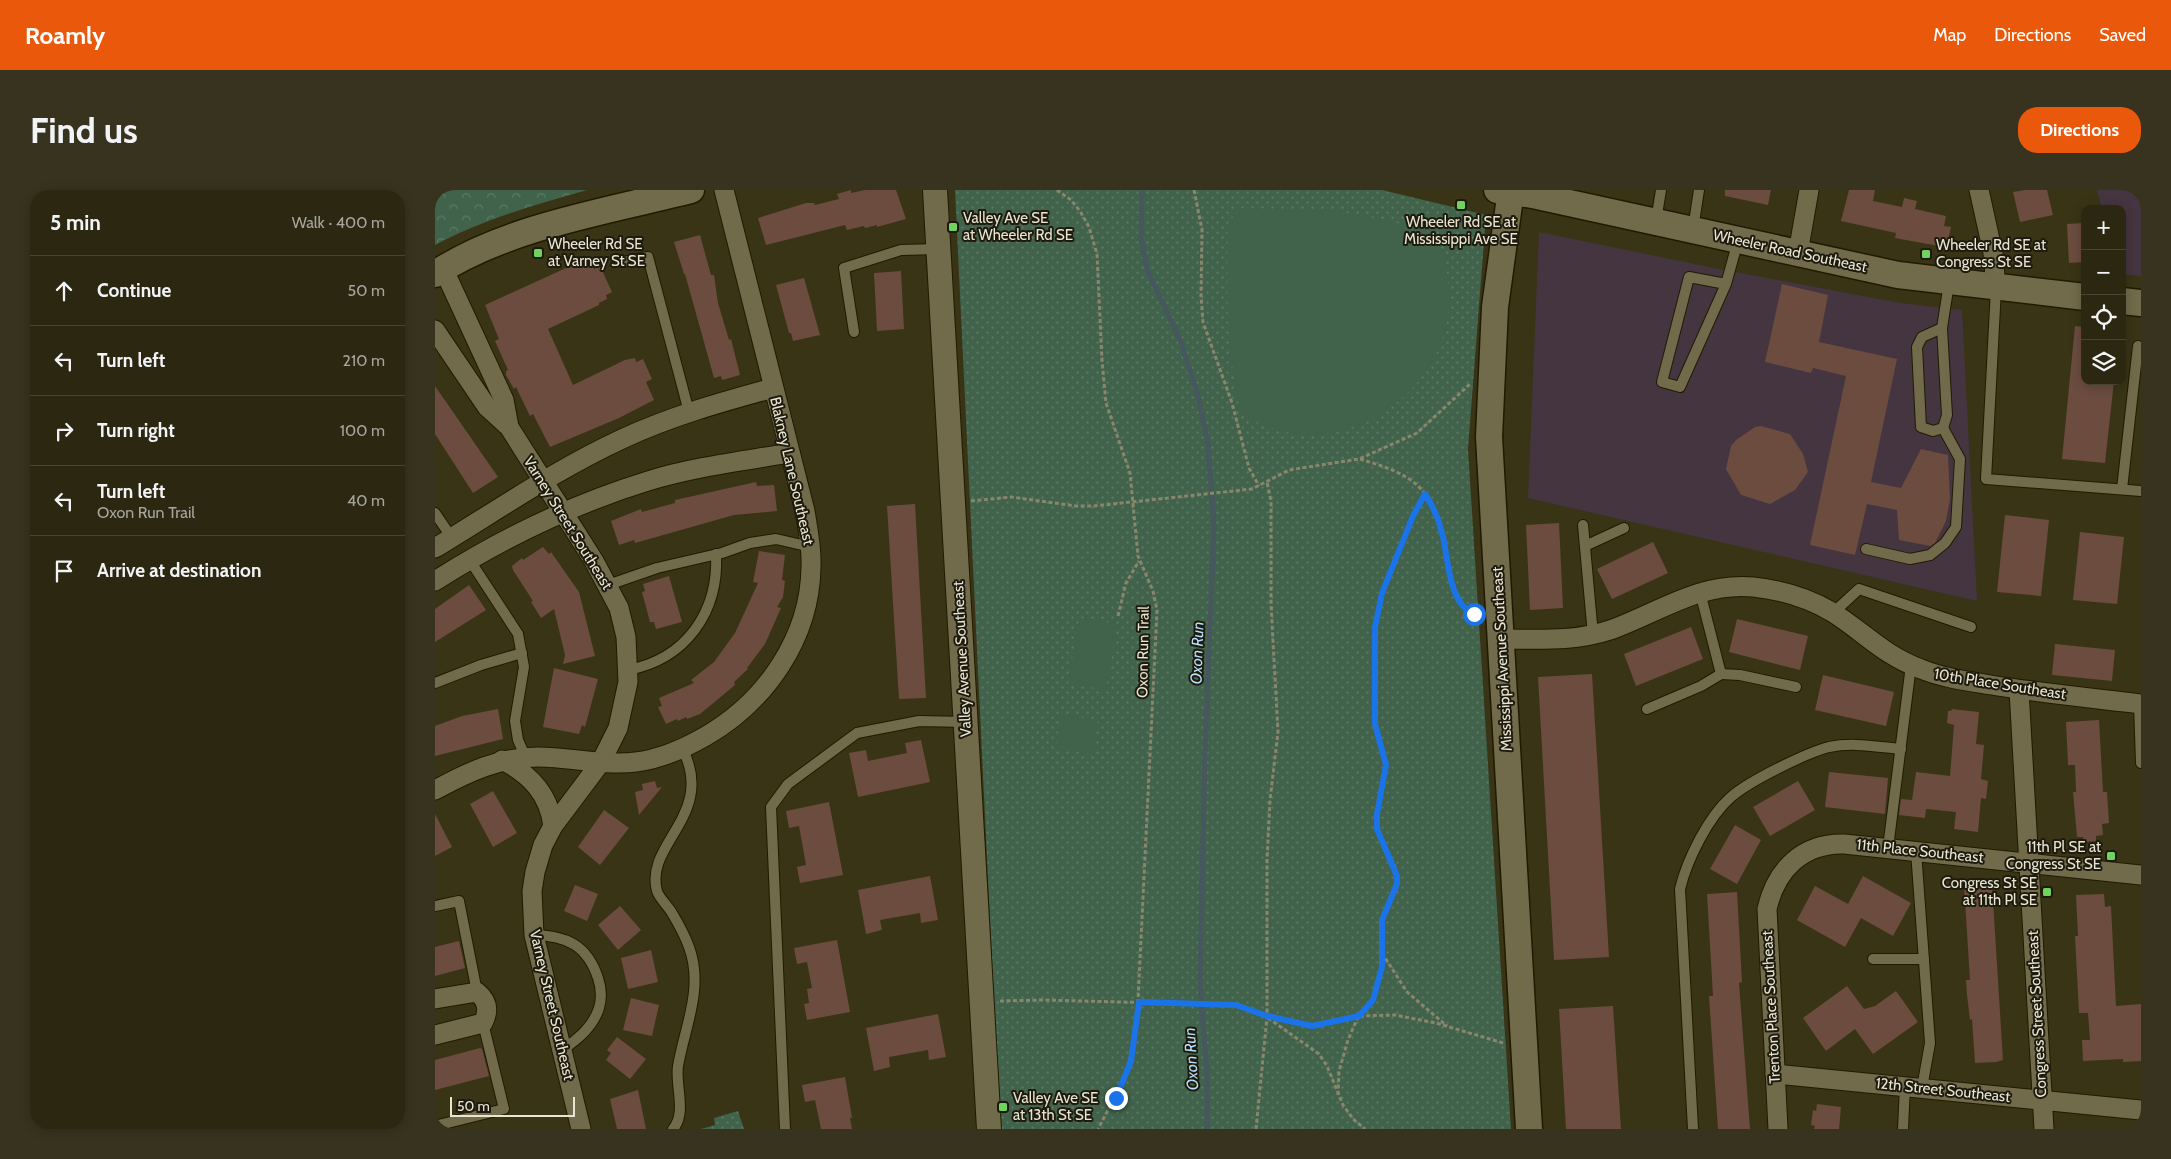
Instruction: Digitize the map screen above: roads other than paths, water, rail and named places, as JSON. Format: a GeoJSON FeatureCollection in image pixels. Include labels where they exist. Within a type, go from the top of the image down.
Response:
{"type":"FeatureCollection","features":[{"type":"Feature","properties":{"kind":"main road"},"geometry":{"type":"LineString","coordinates":[[439,271],[472,253],[526,231],[691,190]]}},
{"type":"Feature","properties":{"kind":"main road","name":"Wheeler Road Southeast"},"geometry":{"type":"LineString","coordinates":[[1506,191],[1533,195],[1898,275],[1949,283],[2081,298]]}},
{"type":"Feature","properties":{"kind":"main road","name":"Mississippi Avenue Southeast"},"geometry":{"type":"LineString","coordinates":[[1506,191],[1497,289],[1490,404],[1490,463],[1529,1129]]}},
{"type":"Feature","properties":{"kind":"main road"},"geometry":{"type":"LineString","coordinates":[[2126,301],[2141,303]]}},
{"type":"Feature","properties":{"kind":"street","name":"Blakney Lane Southeast"},"geometry":{"type":"LineString","coordinates":[[435,790],[463,775],[502,760],[526,758],[635,762],[659,758],[726,724],[759,696],[785,660],[805,613],[811,569],[811,547],[805,511],[724,190]]}},
{"type":"Feature","properties":{"kind":"street","name":"Valley Avenue Southeast"},"geometry":{"type":"LineString","coordinates":[[935,190],[989,1129]]}},
{"type":"Feature","properties":{"kind":"street"},"geometry":{"type":"LineString","coordinates":[[1798,253],[1809,190]]}},
{"type":"Feature","properties":{"kind":"street"},"geometry":{"type":"LineString","coordinates":[[1979,190],[1993,253],[1996,288]]}},
{"type":"Feature","properties":{"kind":"street","name":"Varney Street Southeast"},"geometry":{"type":"LineString","coordinates":[[439,271],[504,400],[509,427]]}},
{"type":"Feature","properties":{"kind":"street","name":"Varney Street Southeast"},"geometry":{"type":"LineString","coordinates":[[435,330],[487,407],[509,427],[608,585],[623,623],[628,670],[622,715],[613,740],[601,762],[553,826],[543,845],[535,872],[531,916],[581,1129]]}},
{"type":"Feature","properties":{"kind":"street"},"geometry":{"type":"LineString","coordinates":[[435,548],[542,482],[622,439],[689,412],[773,388]]}},
{"type":"Feature","properties":{"kind":"street"},"geometry":{"type":"LineString","coordinates":[[435,581],[469,559],[561,512],[649,480],[790,453]]}},
{"type":"Feature","properties":{"kind":"street"},"geometry":{"type":"LineString","coordinates":[[452,538],[469,559]]}},
{"type":"Feature","properties":{"kind":"street","name":"10th Place Southeast"},"geometry":{"type":"LineString","coordinates":[[1501,639],[1569,639],[1593,635],[1625,624],[1677,600],[1700,592],[1738,586],[1765,589],[1798,597],[1833,613],[1879,648],[1911,665],[1943,676],[2019,690],[2140,704]]}},
{"type":"Feature","properties":{"kind":"street","name":"Congress Street Southeast"},"geometry":{"type":"LineString","coordinates":[[2019,690],[2044,1129]]}},
{"type":"Feature","properties":{"kind":"street"},"geometry":{"type":"LineString","coordinates":[[502,760],[529,776],[546,798],[553,826]]}},
{"type":"Feature","properties":{"kind":"street","name":"11th Place Southeast"},"geometry":{"type":"LineString","coordinates":[[1774,886],[1789,864],[1814,848],[1836,844],[2141,875]]}},
{"type":"Feature","properties":{"kind":"street","name":"Trenton Place Southeast"},"geometry":{"type":"LineString","coordinates":[[1774,886],[1767,909],[1766,925],[1778,1129]]}},
{"type":"Feature","properties":{"kind":"street"},"geometry":{"type":"LineString","coordinates":[[435,999],[477,992],[483,996],[487,1006],[483,1024],[435,1034]]}},
{"type":"Feature","properties":{"kind":"street","name":"12th Street Southeast"},"geometry":{"type":"LineString","coordinates":[[1775,1074],[2141,1110]]}},
{"type":"Feature","properties":{"kind":"lane"},"geometry":{"type":"LineString","coordinates":[[1656,222],[1661,190]]}},
{"type":"Feature","properties":{"kind":"lane"},"geometry":{"type":"LineString","coordinates":[[1693,230],[1699,190]]}},
{"type":"Feature","properties":{"kind":"lane"},"geometry":{"type":"LineString","coordinates":[[1726,284],[1689,277],[1662,382],[1680,387],[1726,284],[1738,240]]}},
{"type":"Feature","properties":{"kind":"lane"},"geometry":{"type":"LineString","coordinates":[[854,332],[845,268],[901,250],[939,249]]}},
{"type":"Feature","properties":{"kind":"lane"},"geometry":{"type":"LineString","coordinates":[[622,262],[648,256],[689,412]]}},
{"type":"Feature","properties":{"kind":"lane"},"geometry":{"type":"LineString","coordinates":[[1866,549],[1910,559],[1930,555],[1945,543],[1956,527],[1960,459],[1943,428],[1947,414],[1942,328],[1949,283]]}},
{"type":"Feature","properties":{"kind":"lane"},"geometry":{"type":"LineString","coordinates":[[1996,288],[1986,479],[2141,490]]}},
{"type":"Feature","properties":{"kind":"lane"},"geometry":{"type":"LineString","coordinates":[[1942,328],[1922,337],[1917,347],[1921,427],[1933,432],[1943,428]]}},
{"type":"Feature","properties":{"kind":"lane"},"geometry":{"type":"LineString","coordinates":[[2123,489],[2138,346]]}},
{"type":"Feature","properties":{"kind":"lane"},"geometry":{"type":"LineString","coordinates":[[435,513],[452,538]]}},
{"type":"Feature","properties":{"kind":"lane"},"geometry":{"type":"LineString","coordinates":[[1583,525],[1593,635]]}},
{"type":"Feature","properties":{"kind":"lane"},"geometry":{"type":"LineString","coordinates":[[1585,546],[1624,528]]}},
{"type":"Feature","properties":{"kind":"lane"},"geometry":{"type":"LineString","coordinates":[[608,585],[657,568],[716,554],[750,543],[776,539],[811,547]]}},
{"type":"Feature","properties":{"kind":"lane"},"geometry":{"type":"LineString","coordinates":[[628,670],[648,666],[663,660],[688,639],[709,610],[717,574],[716,554]]}},
{"type":"Feature","properties":{"kind":"lane"},"geometry":{"type":"LineString","coordinates":[[469,559],[517,634],[522,652],[523,667],[515,721],[518,740],[526,758]]}},
{"type":"Feature","properties":{"kind":"lane"},"geometry":{"type":"LineString","coordinates":[[1833,613],[1859,589],[1971,627]]}},
{"type":"Feature","properties":{"kind":"lane"},"geometry":{"type":"LineString","coordinates":[[1700,592],[1721,674]]}},
{"type":"Feature","properties":{"kind":"lane"},"geometry":{"type":"LineString","coordinates":[[435,683],[481,665],[522,652]]}},
{"type":"Feature","properties":{"kind":"lane"},"geometry":{"type":"LineString","coordinates":[[1888,848],[1911,665]]}},
{"type":"Feature","properties":{"kind":"lane"},"geometry":{"type":"LineString","coordinates":[[1647,710],[1701,686],[1721,674],[1741,674],[1796,687]]}},
{"type":"Feature","properties":{"kind":"lane"},"geometry":{"type":"LineString","coordinates":[[2140,704],[2141,763]]}},
{"type":"Feature","properties":{"kind":"lane"},"geometry":{"type":"LineString","coordinates":[[785,1129],[771,806],[788,784],[857,733],[919,721],[966,722]]}},
{"type":"Feature","properties":{"kind":"lane"},"geometry":{"type":"LineString","coordinates":[[1693,1129],[1680,889],[1685,869],[1715,816],[1732,796],[1802,756],[1830,747],[1856,744],[1901,749]]}},
{"type":"Feature","properties":{"kind":"lane"},"geometry":{"type":"LineString","coordinates":[[673,1129],[680,1114],[678,1067],[693,1007],[695,976],[689,947],[673,915],[657,892],[656,869],[689,805],[692,780],[690,764],[681,748]]}},
{"type":"Feature","properties":{"kind":"lane"},"geometry":{"type":"LineString","coordinates":[[1903,1129],[1913,1087],[1930,1043],[1916,851]]}},
{"type":"Feature","properties":{"kind":"lane"},"geometry":{"type":"LineString","coordinates":[[435,906],[459,901],[477,992]]}},
{"type":"Feature","properties":{"kind":"lane"},"geometry":{"type":"LineString","coordinates":[[534,935],[558,937],[579,947],[593,962],[601,988],[599,1007],[592,1023],[581,1038],[562,1050]]}},
{"type":"Feature","properties":{"kind":"lane"},"geometry":{"type":"LineString","coordinates":[[1873,959],[1924,959]]}},
{"type":"Feature","properties":{"kind":"lane"},"geometry":{"type":"LineString","coordinates":[[435,1126],[504,1109],[483,1024]]}},
{"type":"Feature","properties":{"kind":"waterway","name":"Oxon Run"},"geometry":{"type":"LineString","coordinates":[[1142,190],[1141,238],[1148,272],[1181,342],[1199,400],[1208,444],[1214,526],[1205,751],[1200,983],[1207,1073],[1207,1129]]}},
{"type":"Feature","properties":{"kind":"place","name":"Wheeler Rd SE at Mississippi Ave SE"},"geometry":{"type":"Point","coordinates":[1461,205]}},
{"type":"Feature","properties":{"kind":"place","name":"Valley Ave SE at Wheeler Rd SE"},"geometry":{"type":"Point","coordinates":[953,227]}},
{"type":"Feature","properties":{"kind":"place","name":"Wheeler Rd SE at Varney St SE"},"geometry":{"type":"Point","coordinates":[538,253]}},
{"type":"Feature","properties":{"kind":"place","name":"Wheeler Rd SE at Congress St SE"},"geometry":{"type":"Point","coordinates":[1926,254]}},
{"type":"Feature","properties":{"kind":"place","name":"11th Pl SE at Congress St SE"},"geometry":{"type":"Point","coordinates":[2111,856]}},
{"type":"Feature","properties":{"kind":"place","name":"Congress St SE at 11th Pl SE"},"geometry":{"type":"Point","coordinates":[2047,892]}},
{"type":"Feature","properties":{"kind":"place","name":"Valley Ave SE at 13th St SE"},"geometry":{"type":"Point","coordinates":[1003,1107]}}]}
